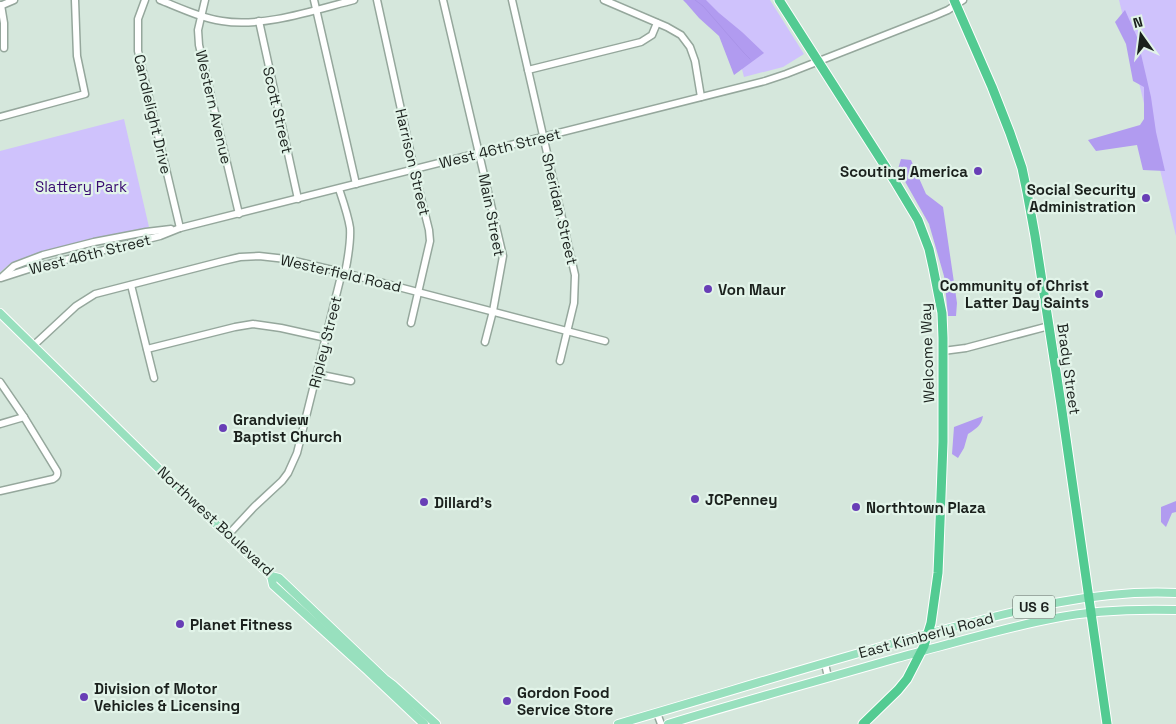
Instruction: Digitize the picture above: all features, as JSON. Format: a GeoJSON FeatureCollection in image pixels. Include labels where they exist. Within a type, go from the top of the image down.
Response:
{"type":"FeatureCollection","features":[{"type":"Feature","properties":{"kind":"highway","name":"Welcome Way"},"geometry":{"type":"LineString","coordinates":[[779,0],[918,220],[938,286],[942,313],[942,459],[938,565],[931,623],[921,652],[911,672],[898,690],[862,724]]}},
{"type":"Feature","properties":{"kind":"highway","name":"Brady Street"},"geometry":{"type":"LineString","coordinates":[[957,2],[1002,111],[1022,168],[1034,226],[1107,724]]}},
{"type":"Feature","properties":{"kind":"main road","name":"Northwest Boulevard"},"geometry":{"type":"LineString","coordinates":[[0,312],[200,509],[271,576],[279,578],[385,679],[436,724]]}},
{"type":"Feature","properties":{"kind":"main road"},"geometry":{"type":"LineString","coordinates":[[271,576],[274,585],[424,724]]}},
{"type":"Feature","properties":{"kind":"main road","name":"East Kimberly Road"},"geometry":{"type":"LineString","coordinates":[[825,664],[928,634],[1037,606],[1088,597],[1143,592],[1176,592]]}},
{"type":"Feature","properties":{"kind":"main road","name":"East Kimberly Road"},"geometry":{"type":"LineString","coordinates":[[828,678],[1012,627],[1056,617],[1140,609],[1176,610]]}},
{"type":"Feature","properties":{"kind":"main road","name":"US 6"},"geometry":{"type":"LineString","coordinates":[[618,724],[825,664]]}},
{"type":"Feature","properties":{"kind":"main road","name":"US 6"},"geometry":{"type":"LineString","coordinates":[[668,724],[828,678]]}},
{"type":"Feature","properties":{"kind":"street"},"geometry":{"type":"LineString","coordinates":[[4,48],[3,4],[14,0]]}},
{"type":"Feature","properties":{"kind":"street"},"geometry":{"type":"LineString","coordinates":[[0,118],[85,94],[77,56],[75,0]]}},
{"type":"Feature","properties":{"kind":"street","name":"Candlelight Drive"},"geometry":{"type":"LineString","coordinates":[[146,0],[138,19],[138,51],[180,228]]}},
{"type":"Feature","properties":{"kind":"street"},"geometry":{"type":"LineString","coordinates":[[160,0],[201,16],[224,22],[265,21],[354,0]]}},
{"type":"Feature","properties":{"kind":"street","name":"Western Avenue"},"geometry":{"type":"LineString","coordinates":[[205,0],[198,30],[199,45],[239,214]]}},
{"type":"Feature","properties":{"kind":"street"},"geometry":{"type":"LineString","coordinates":[[314,0],[356,184]]}},
{"type":"Feature","properties":{"kind":"street","name":"Harrison Street"},"geometry":{"type":"LineString","coordinates":[[378,0],[429,230],[430,241],[411,323]]}},
{"type":"Feature","properties":{"kind":"street","name":"Main Street"},"geometry":{"type":"LineString","coordinates":[[443,0],[503,256],[485,342]]}},
{"type":"Feature","properties":{"kind":"street","name":"Sheridan Street"},"geometry":{"type":"LineString","coordinates":[[512,0],[575,275],[574,303],[560,360]]}},
{"type":"Feature","properties":{"kind":"street"},"geometry":{"type":"LineString","coordinates":[[604,0],[681,35],[690,47],[695,61],[701,97]]}},
{"type":"Feature","properties":{"kind":"street","name":"West 46th Street"},"geometry":{"type":"LineString","coordinates":[[0,278],[14,266],[43,255],[94,242],[146,232],[180,228],[239,214],[765,81],[934,16],[957,2]]}},
{"type":"Feature","properties":{"kind":"street","name":"Scott Street"},"geometry":{"type":"LineString","coordinates":[[258,21],[298,199]]}},
{"type":"Feature","properties":{"kind":"street"},"geometry":{"type":"LineString","coordinates":[[528,70],[641,42],[652,35],[657,23]]}},
{"type":"Feature","properties":{"kind":"street","name":"Ripley Street"},"geometry":{"type":"LineString","coordinates":[[228,535],[282,481],[288,473],[300,444],[349,252],[350,230],[339,188]]}},
{"type":"Feature","properties":{"kind":"street","name":"West 46th Street"},"geometry":{"type":"LineString","coordinates":[[0,278],[160,236],[180,228]]}},
{"type":"Feature","properties":{"kind":"street","name":"Westerfield Road"},"geometry":{"type":"LineString","coordinates":[[34,346],[76,306],[95,294],[240,257],[260,256],[286,259],[344,272],[605,342]]}},
{"type":"Feature","properties":{"kind":"street"},"geometry":{"type":"LineString","coordinates":[[131,285],[154,378]]}},
{"type":"Feature","properties":{"kind":"street"},"geometry":{"type":"LineString","coordinates":[[147,349],[253,324],[326,338]]}},
{"type":"Feature","properties":{"kind":"street"},"geometry":{"type":"LineString","coordinates":[[943,351],[966,348],[1049,326]]}},
{"type":"Feature","properties":{"kind":"street"},"geometry":{"type":"LineString","coordinates":[[317,374],[351,381]]}},
{"type":"Feature","properties":{"kind":"street"},"geometry":{"type":"LineString","coordinates":[[0,382],[24,417],[58,474],[53,479],[0,492]]}},
{"type":"Feature","properties":{"kind":"street"},"geometry":{"type":"LineString","coordinates":[[0,424],[24,417]]}},
{"type":"Feature","properties":{"kind":"street"},"geometry":{"type":"LineString","coordinates":[[825,664],[828,678]]}},
{"type":"Feature","properties":{"kind":"street"},"geometry":{"type":"LineString","coordinates":[[657,713],[661,724]]}},
{"type":"Feature","properties":{"kind":"green space"},"geometry":{"type":"Polygon","coordinates":[[[702,0],[770,0],[804,54],[783,67],[744,77],[731,27],[702,0]]]}},
{"type":"Feature","properties":{"kind":"green space"},"geometry":{"type":"Polygon","coordinates":[[[1119,0],[1176,0],[1176,236],[1119,0]]]}},
{"type":"Feature","properties":{"kind":"green space","name":"Slattery Park"},"geometry":{"type":"Polygon","coordinates":[[[124,119],[149,227],[64,246],[11,263],[0,272],[0,151],[124,119]]]}},
{"type":"Feature","properties":{"kind":"shaded area"},"geometry":{"type":"Polygon","coordinates":[[[683,0],[706,0],[764,53],[734,75],[719,36],[683,0]]]}},
{"type":"Feature","properties":{"kind":"shaded area"},"geometry":{"type":"Polygon","coordinates":[[[1125,10],[1137,37],[1165,171],[1143,170],[1137,145],[1096,151],[1088,140],[1140,125],[1144,119],[1144,87],[1133,81],[1126,44],[1115,22],[1125,10]]]}},
{"type":"Feature","properties":{"kind":"shaded area"},"geometry":{"type":"Polygon","coordinates":[[[901,159],[911,160],[926,194],[943,207],[957,303],[956,316],[948,316],[944,276],[929,224],[898,169],[901,159]]]}},
{"type":"Feature","properties":{"kind":"shaded area"},"geometry":{"type":"Polygon","coordinates":[[[983,416],[978,426],[968,434],[964,448],[958,458],[952,454],[954,427],[983,416]]]}},
{"type":"Feature","properties":{"kind":"shaded area"},"geometry":{"type":"Polygon","coordinates":[[[1176,501],[1176,512],[1172,513],[1166,527],[1161,522],[1161,507],[1176,501]]]}},
{"type":"Feature","properties":{"kind":"waterway"},"geometry":{"type":"LineString","coordinates":[[695,0],[703,6],[750,59]]}},
{"type":"Feature","properties":{"kind":"place","name":"Scouting America"},"geometry":{"type":"Point","coordinates":[978,171]}},
{"type":"Feature","properties":{"kind":"place","name":"Social Security Administration"},"geometry":{"type":"Point","coordinates":[1146,198]}},
{"type":"Feature","properties":{"kind":"place","name":"Von Maur"},"geometry":{"type":"Point","coordinates":[708,289]}},
{"type":"Feature","properties":{"kind":"place","name":"Community of Christ Latter Day Saints"},"geometry":{"type":"Point","coordinates":[1099,294]}},
{"type":"Feature","properties":{"kind":"place","name":"Grandview Baptist Church"},"geometry":{"type":"Point","coordinates":[223,428]}},
{"type":"Feature","properties":{"kind":"place","name":"JCPenney"},"geometry":{"type":"Point","coordinates":[695,499]}},
{"type":"Feature","properties":{"kind":"place","name":"Dillard's"},"geometry":{"type":"Point","coordinates":[424,502]}},
{"type":"Feature","properties":{"kind":"place","name":"Northtown Plaza"},"geometry":{"type":"Point","coordinates":[856,507]}},
{"type":"Feature","properties":{"kind":"place","name":"Planet Fitness"},"geometry":{"type":"Point","coordinates":[180,624]}},
{"type":"Feature","properties":{"kind":"place","name":"Division of Motor Vehicles & Licensing"},"geometry":{"type":"Point","coordinates":[84,697]}},
{"type":"Feature","properties":{"kind":"place","name":"Gordon Food Service Store"},"geometry":{"type":"Point","coordinates":[507,701]}}]}
